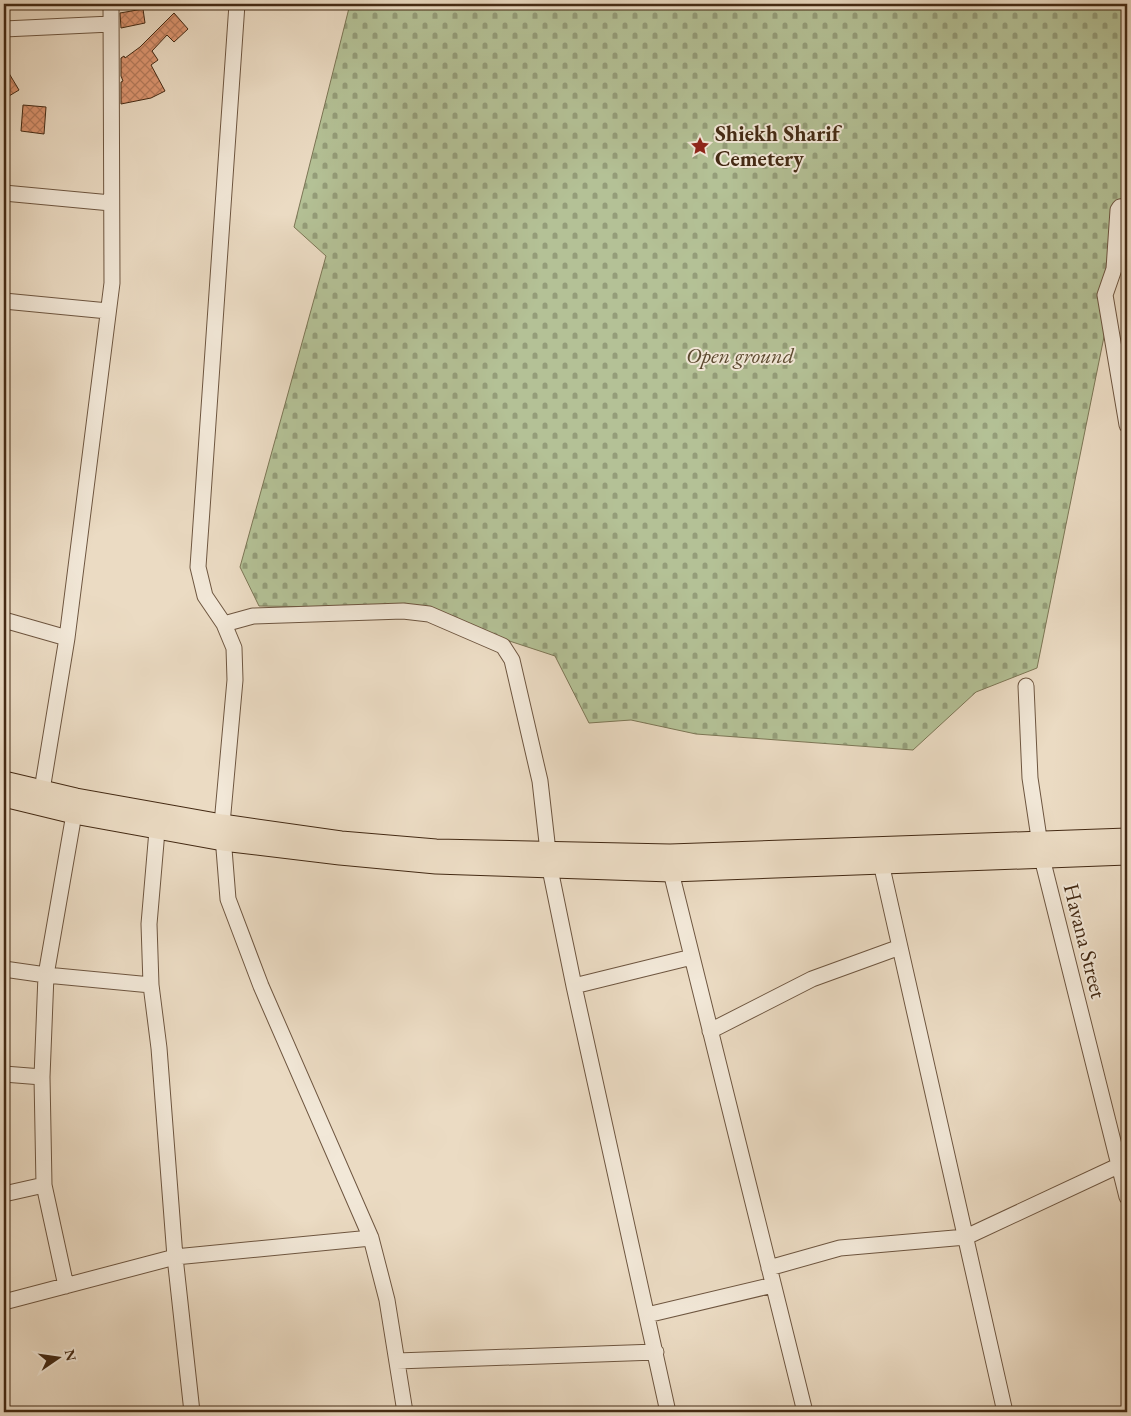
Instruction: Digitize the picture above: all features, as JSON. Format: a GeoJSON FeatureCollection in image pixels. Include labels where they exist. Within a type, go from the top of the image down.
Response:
{"type":"FeatureCollection","features":[{"type":"Feature","properties":{"kind":"main road"},"geometry":{"type":"LineString","coordinates":[[4,782],[42,790],[157,821]]}},
{"type":"Feature","properties":{"kind":"main road"},"geometry":{"type":"LineString","coordinates":[[4,797],[74,814],[157,821],[222,832],[436,849],[671,872],[881,863],[1041,850],[1127,838]]}},
{"type":"Feature","properties":{"kind":"main road"},"geometry":{"type":"LineString","coordinates":[[549,861],[792,851],[879,845],[1127,854]]}},
{"type":"Feature","properties":{"kind":"street"},"geometry":{"type":"LineString","coordinates":[[42,790],[67,638],[112,283],[111,4]]}},
{"type":"Feature","properties":{"kind":"street"},"geometry":{"type":"LineString","coordinates":[[237,4],[198,567],[205,596],[224,624],[234,648],[235,680],[222,832],[228,899],[261,986],[371,1238],[387,1300],[405,1412]]}},
{"type":"Feature","properties":{"kind":"street"},"geometry":{"type":"LineString","coordinates":[[4,29],[111,24]]}},
{"type":"Feature","properties":{"kind":"street"},"geometry":{"type":"LineString","coordinates":[[4,193],[111,203]]}},
{"type":"Feature","properties":{"kind":"street"},"geometry":{"type":"LineString","coordinates":[[1127,206],[1120,207],[1118,210],[1114,269],[1105,295],[1127,425]]}},
{"type":"Feature","properties":{"kind":"street"},"geometry":{"type":"LineString","coordinates":[[4,301],[108,310]]}},
{"type":"Feature","properties":{"kind":"street"},"geometry":{"type":"LineString","coordinates":[[224,624],[253,616],[403,611],[430,614],[503,646],[512,660],[540,781],[549,861],[574,986],[668,1412]]}},
{"type":"Feature","properties":{"kind":"street"},"geometry":{"type":"LineString","coordinates":[[4,620],[67,638]]}},
{"type":"Feature","properties":{"kind":"street","name":"Havana Street"},"geometry":{"type":"LineString","coordinates":[[1026,686],[1030,778],[1041,850],[1127,1192]]}},
{"type":"Feature","properties":{"kind":"street"},"geometry":{"type":"LineString","coordinates":[[66,1286],[44,1185],[42,1076],[46,975],[74,814]]}},
{"type":"Feature","properties":{"kind":"street"},"geometry":{"type":"LineString","coordinates":[[157,821],[149,924],[151,985],[159,1048],[175,1257],[192,1412]]}},
{"type":"Feature","properties":{"kind":"street"},"geometry":{"type":"LineString","coordinates":[[881,863],[1006,1412]]}},
{"type":"Feature","properties":{"kind":"street"},"geometry":{"type":"LineString","coordinates":[[671,872],[805,1412]]}},
{"type":"Feature","properties":{"kind":"street"},"geometry":{"type":"LineString","coordinates":[[710,1031],[812,979],[900,947]]}},
{"type":"Feature","properties":{"kind":"street"},"geometry":{"type":"LineString","coordinates":[[574,986],[692,957]]}},
{"type":"Feature","properties":{"kind":"street"},"geometry":{"type":"LineString","coordinates":[[4,969],[151,985]]}},
{"type":"Feature","properties":{"kind":"street"},"geometry":{"type":"LineString","coordinates":[[4,1074],[42,1076]]}},
{"type":"Feature","properties":{"kind":"street"},"geometry":{"type":"LineString","coordinates":[[769,1268],[840,1248],[966,1237],[1120,1166]]}},
{"type":"Feature","properties":{"kind":"street"},"geometry":{"type":"LineString","coordinates":[[4,1194],[44,1185]]}},
{"type":"Feature","properties":{"kind":"street"},"geometry":{"type":"LineString","coordinates":[[4,1302],[175,1257],[371,1238]]}},
{"type":"Feature","properties":{"kind":"street"},"geometry":{"type":"LineString","coordinates":[[646,1315],[773,1285]]}},
{"type":"Feature","properties":{"kind":"street"},"geometry":{"type":"LineString","coordinates":[[397,1361],[656,1352]]}},
{"type":"Feature","properties":{"kind":"green space","name":"Open ground"},"geometry":{"type":"Polygon","coordinates":[[[350,4],[1127,4],[1127,223],[1037,668],[976,692],[913,750],[696,734],[631,720],[589,723],[555,656],[409,608],[259,606],[240,567],[326,256],[294,227],[350,4]]]}},
{"type":"Feature","properties":{"kind":"building"},"geometry":{"type":"Polygon","coordinates":[[[143,9],[145,23],[121,28],[120,13],[143,9]]]}},
{"type":"Feature","properties":{"kind":"building"},"geometry":{"type":"Polygon","coordinates":[[[174,13],[188,29],[174,42],[167,35],[152,51],[158,60],[151,65],[165,91],[151,98],[121,104],[121,82],[123,81],[121,76],[121,58],[124,56],[125,58],[140,47],[174,13]]]}},
{"type":"Feature","properties":{"kind":"building"},"geometry":{"type":"Polygon","coordinates":[[[4,65],[19,90],[4,99],[4,65]]]}},
{"type":"Feature","properties":{"kind":"building"},"geometry":{"type":"Polygon","coordinates":[[[23,105],[46,107],[44,134],[21,131],[23,105]]]}},
{"type":"Feature","properties":{"kind":"place","name":"Shiekh Sharif Cemetery"},"geometry":{"type":"Point","coordinates":[700,146]}}]}
